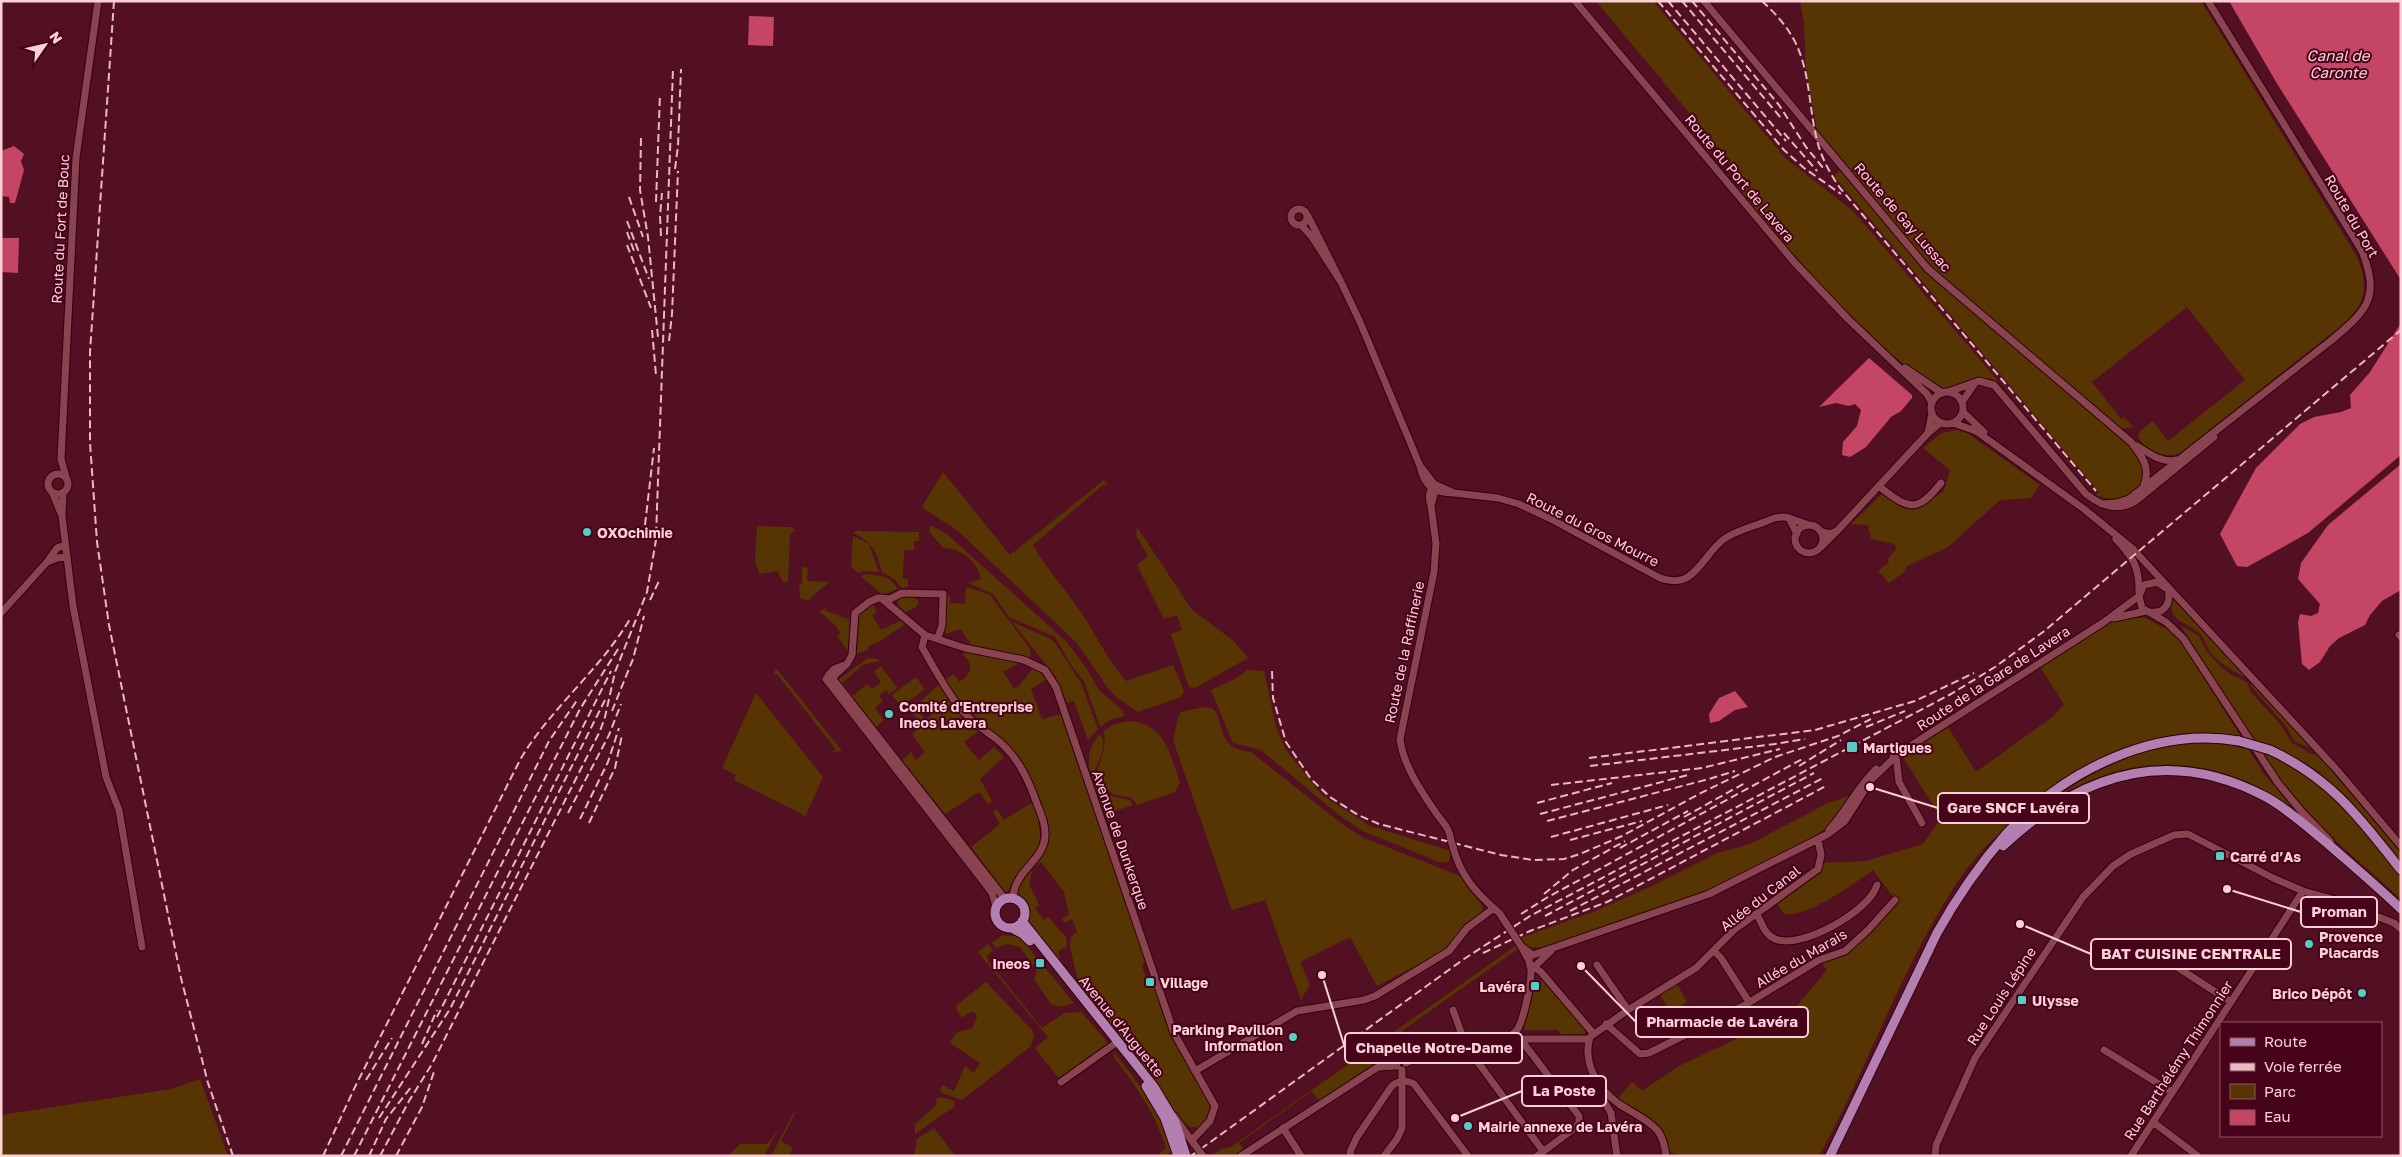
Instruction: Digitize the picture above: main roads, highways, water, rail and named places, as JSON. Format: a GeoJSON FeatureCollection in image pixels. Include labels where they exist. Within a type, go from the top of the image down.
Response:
{"type":"FeatureCollection","features":[{"type":"Feature","properties":{"kind":"main road"},"geometry":{"type":"LineString","coordinates":[[1829,1156],[1936,932],[1977,870],[2009,832],[2027,815],[2075,779],[2108,761],[2141,746],[2168,740],[2208,738],[2239,742],[2270,750],[2310,772],[2337,795],[2401,870]]}},
{"type":"Feature","properties":{"kind":"main road"},"geometry":{"type":"LineString","coordinates":[[1977,870],[2025,826],[2063,799],[2115,778],[2167,771],[2216,776],[2268,798],[2300,821],[2360,871],[2401,909]]}},
{"type":"Feature","properties":{"kind":"main road"},"geometry":{"type":"LineString","coordinates":[[1009,899],[1018,901],[1024,909],[1022,921],[1012,928],[1001,925],[996,919],[996,906],[1009,899]]}},
{"type":"Feature","properties":{"kind":"main road","name":"Avenue d'Auguette"},"geometry":{"type":"LineString","coordinates":[[1022,921],[1147,1079],[1169,1110],[1182,1154]]}},
{"type":"Feature","properties":{"kind":"main road","name":"Avenue d'Auguette"},"geometry":{"type":"LineString","coordinates":[[1012,928],[1026,937],[1142,1081],[1158,1106],[1182,1154]]}},
{"type":"Feature","properties":{"kind":"water","name":"Canal de Caronte"},"geometry":{"type":"Polygon","coordinates":[[[2229,1],[2401,1],[2401,280],[2276,82],[2229,1]]]}},
{"type":"Feature","properties":{"kind":"water"},"geometry":{"type":"Polygon","coordinates":[[[749,16],[774,17],[773,46],[748,45],[749,16]]]}},
{"type":"Feature","properties":{"kind":"water"},"geometry":{"type":"Polygon","coordinates":[[[14,146],[24,154],[21,161],[24,170],[15,203],[10,203],[9,197],[1,196],[1,151],[14,146]]]}},
{"type":"Feature","properties":{"kind":"water"},"geometry":{"type":"Polygon","coordinates":[[[1,238],[19,238],[18,273],[1,272],[1,238]]]}},
{"type":"Feature","properties":{"kind":"water"},"geometry":{"type":"Polygon","coordinates":[[[2401,323],[2401,455],[2308,533],[2247,567],[2237,566],[2220,534],[2256,468],[2300,424],[2314,417],[2341,412],[2351,408],[2350,395],[2370,372],[2401,323]]]}},
{"type":"Feature","properties":{"kind":"water"},"geometry":{"type":"Polygon","coordinates":[[[1869,358],[1912,395],[1912,398],[1901,411],[1891,417],[1866,447],[1850,457],[1842,455],[1843,442],[1857,426],[1861,410],[1855,404],[1849,406],[1836,403],[1819,407],[1869,358]]]}},
{"type":"Feature","properties":{"kind":"water"},"geometry":{"type":"Polygon","coordinates":[[[2401,464],[2401,590],[2382,601],[2370,615],[2365,625],[2339,638],[2330,646],[2320,662],[2309,670],[2302,664],[2298,622],[2300,614],[2311,616],[2318,613],[2320,604],[2298,579],[2301,563],[2328,525],[2401,464]]]}},
{"type":"Feature","properties":{"kind":"water"},"geometry":{"type":"Polygon","coordinates":[[[1735,691],[1748,707],[1735,710],[1719,721],[1710,723],[1709,714],[1719,698],[1735,691]]]}},
{"type":"Feature","properties":{"kind":"railway"},"geometry":{"type":"LineString","coordinates":[[114,1],[90,352],[90,443],[97,542],[109,625],[181,978],[208,1083],[233,1156]]}},
{"type":"Feature","properties":{"kind":"railway"},"geometry":{"type":"LineString","coordinates":[[1658,1],[1784,150],[1804,168],[1841,194]]}},
{"type":"Feature","properties":{"kind":"railway"},"geometry":{"type":"LineString","coordinates":[[1668,1],[1786,141]]}},
{"type":"Feature","properties":{"kind":"railway"},"geometry":{"type":"LineString","coordinates":[[1682,1],[1781,118]]}},
{"type":"Feature","properties":{"kind":"railway"},"geometry":{"type":"LineString","coordinates":[[1692,1],[1779,105],[1806,147],[1824,169]]}},
{"type":"Feature","properties":{"kind":"railway"},"geometry":{"type":"LineString","coordinates":[[1762,1],[1782,22],[1797,46],[1807,79],[1820,150],[1825,163],[1840,188],[2096,491]]}},
{"type":"Feature","properties":{"kind":"railway"},"geometry":{"type":"LineString","coordinates":[[380,1156],[409,1101],[432,1064],[600,731],[615,672],[647,592],[656,540],[673,69]]}},
{"type":"Feature","properties":{"kind":"railway"},"geometry":{"type":"LineString","coordinates":[[675,169],[678,146],[681,69]]}},
{"type":"Feature","properties":{"kind":"railway"},"geometry":{"type":"LineString","coordinates":[[656,202],[660,94]]}},
{"type":"Feature","properties":{"kind":"railway"},"geometry":{"type":"LineString","coordinates":[[1784,133],[1817,171]]}},
{"type":"Feature","properties":{"kind":"railway"},"geometry":{"type":"LineString","coordinates":[[641,138],[640,190],[648,237],[658,337]]}},
{"type":"Feature","properties":{"kind":"railway"},"geometry":{"type":"LineString","coordinates":[[669,341],[672,314],[678,171]]}},
{"type":"Feature","properties":{"kind":"railway"},"geometry":{"type":"LineString","coordinates":[[661,236],[662,193]]}},
{"type":"Feature","properties":{"kind":"railway"},"geometry":{"type":"LineString","coordinates":[[629,197],[643,237]]}},
{"type":"Feature","properties":{"kind":"railway"},"geometry":{"type":"LineString","coordinates":[[627,221],[649,279]]}},
{"type":"Feature","properties":{"kind":"railway"},"geometry":{"type":"LineString","coordinates":[[627,232],[634,251]]}},
{"type":"Feature","properties":{"kind":"railway"},"geometry":{"type":"LineString","coordinates":[[627,245],[651,308]]}},
{"type":"Feature","properties":{"kind":"railway"},"geometry":{"type":"LineString","coordinates":[[652,330],[656,375]]}},
{"type":"Feature","properties":{"kind":"railway"},"geometry":{"type":"LineString","coordinates":[[1191,1156],[1464,959],[1530,916],[1951,694],[1995,667],[2043,632],[2401,330]]}},
{"type":"Feature","properties":{"kind":"railway"},"geometry":{"type":"LineString","coordinates":[[645,525],[654,448]]}},
{"type":"Feature","properties":{"kind":"railway"},"geometry":{"type":"LineString","coordinates":[[650,600],[659,581]]}},
{"type":"Feature","properties":{"kind":"railway"},"geometry":{"type":"LineString","coordinates":[[612,711],[633,659],[644,616]]}},
{"type":"Feature","properties":{"kind":"railway"},"geometry":{"type":"LineString","coordinates":[[323,1156],[354,1089],[520,760],[545,724],[604,656],[630,619]]}},
{"type":"Feature","properties":{"kind":"railway"},"geometry":{"type":"LineString","coordinates":[[354,1156],[580,709],[620,646]]}},
{"type":"Feature","properties":{"kind":"railway"},"geometry":{"type":"LineString","coordinates":[[437,1017],[611,671]]}},
{"type":"Feature","properties":{"kind":"railway"},"geometry":{"type":"LineString","coordinates":[[1272,671],[1273,698],[1286,742],[1311,779],[1330,797],[1358,815],[1379,824],[1501,855],[1533,860],[1564,859],[1580,854],[1622,836],[1699,794],[1775,757],[1838,736],[1871,719]]}},
{"type":"Feature","properties":{"kind":"railway"},"geometry":{"type":"LineString","coordinates":[[1589,758],[1815,730],[1915,701],[1974,673]]}},
{"type":"Feature","properties":{"kind":"railway"},"geometry":{"type":"LineString","coordinates":[[341,1156],[549,741],[578,699]]}},
{"type":"Feature","properties":{"kind":"railway"},"geometry":{"type":"LineString","coordinates":[[379,1118],[450,1009],[605,700]]}},
{"type":"Feature","properties":{"kind":"railway"},"geometry":{"type":"LineString","coordinates":[[568,813],[609,735],[621,704]]}},
{"type":"Feature","properties":{"kind":"railway"},"geometry":{"type":"LineString","coordinates":[[1866,727],[1905,711]]}},
{"type":"Feature","properties":{"kind":"railway"},"geometry":{"type":"LineString","coordinates":[[580,819],[608,762],[619,728]]}},
{"type":"Feature","properties":{"kind":"railway"},"geometry":{"type":"LineString","coordinates":[[589,823],[615,768],[622,735]]}},
{"type":"Feature","properties":{"kind":"railway"},"geometry":{"type":"LineString","coordinates":[[1590,766],[1805,739]]}},
{"type":"Feature","properties":{"kind":"railway"},"geometry":{"type":"LineString","coordinates":[[1799,766],[1841,740]]}},
{"type":"Feature","properties":{"kind":"railway"},"geometry":{"type":"LineString","coordinates":[[1551,785],[1702,768],[1780,749]]}},
{"type":"Feature","properties":{"kind":"railway"},"geometry":{"type":"LineString","coordinates":[[1521,914],[1548,897],[1804,758]]}},
{"type":"Feature","properties":{"kind":"railway"},"geometry":{"type":"LineString","coordinates":[[1547,821],[1735,771]]}},
{"type":"Feature","properties":{"kind":"railway"},"geometry":{"type":"LineString","coordinates":[[1545,916],[1814,773]]}},
{"type":"Feature","properties":{"kind":"railway"},"geometry":{"type":"LineString","coordinates":[[1540,814],[1688,775]]}},
{"type":"Feature","properties":{"kind":"railway"},"geometry":{"type":"LineString","coordinates":[[1570,911],[1823,778]]}},
{"type":"Feature","properties":{"kind":"railway"},"geometry":{"type":"LineString","coordinates":[[1537,803],[1612,783]]}},
{"type":"Feature","properties":{"kind":"railway"},"geometry":{"type":"LineString","coordinates":[[1684,817],[1745,783]]}},
{"type":"Feature","properties":{"kind":"railway"},"geometry":{"type":"LineString","coordinates":[[1483,953],[1530,931],[1607,902],[1826,786]]}},
{"type":"Feature","properties":{"kind":"railway"},"geometry":{"type":"LineString","coordinates":[[1551,837],[1668,805]]}},
{"type":"Feature","properties":{"kind":"railway"},"geometry":{"type":"LineString","coordinates":[[1620,848],[1688,811]]}},
{"type":"Feature","properties":{"kind":"railway"},"geometry":{"type":"LineString","coordinates":[[1570,840],[1642,821]]}},
{"type":"Feature","properties":{"kind":"railway"},"geometry":{"type":"LineString","coordinates":[[1544,894],[1573,870],[1625,841]]}},
{"type":"Feature","properties":{"kind":"railway"},"geometry":{"type":"LineString","coordinates":[[422,1044],[437,1010]]}},
{"type":"Feature","properties":{"kind":"railway"},"geometry":{"type":"LineString","coordinates":[[366,1080],[392,1038]]}},
{"type":"Feature","properties":{"kind":"railway"},"geometry":{"type":"LineString","coordinates":[[396,1156],[422,1107],[435,1069]]}},
{"type":"Feature","properties":{"kind":"railway"},"geometry":{"type":"LineString","coordinates":[[369,1156],[386,1119],[412,1086]]}},
{"type":"Feature","properties":{"kind":"place","name":"OXOchimie"},"geometry":{"type":"Point","coordinates":[587,532]}},
{"type":"Feature","properties":{"kind":"place","name":"Comité d'Entreprise Ineos Lavera"},"geometry":{"type":"Point","coordinates":[889,714]}},
{"type":"Feature","properties":{"kind":"place","name":"Martigues"},"geometry":{"type":"Point","coordinates":[1852,747]}},
{"type":"Feature","properties":{"kind":"place","name":"Gare SNCF Lavéra"},"geometry":{"type":"Point","coordinates":[1870,787]}},
{"type":"Feature","properties":{"kind":"place","name":"Carré d’As"},"geometry":{"type":"Point","coordinates":[2220,856]}},
{"type":"Feature","properties":{"kind":"place","name":"Proman"},"geometry":{"type":"Point","coordinates":[2227,889]}},
{"type":"Feature","properties":{"kind":"place","name":"BAT CUISINE CENTRALE"},"geometry":{"type":"Point","coordinates":[2020,924]}},
{"type":"Feature","properties":{"kind":"place","name":"Provence Placards"},"geometry":{"type":"Point","coordinates":[2309,944]}},
{"type":"Feature","properties":{"kind":"place","name":"Ineos"},"geometry":{"type":"Point","coordinates":[1040,963]}},
{"type":"Feature","properties":{"kind":"place","name":"Pharmacie de Lavéra"},"geometry":{"type":"Point","coordinates":[1581,966]}},
{"type":"Feature","properties":{"kind":"place","name":"Chapelle Notre-Dame"},"geometry":{"type":"Point","coordinates":[1322,975]}},
{"type":"Feature","properties":{"kind":"place","name":"Village"},"geometry":{"type":"Point","coordinates":[1150,982]}},
{"type":"Feature","properties":{"kind":"place","name":"Lavéra"},"geometry":{"type":"Point","coordinates":[1535,986]}},
{"type":"Feature","properties":{"kind":"place","name":"Brico Dépôt"},"geometry":{"type":"Point","coordinates":[2362,993]}},
{"type":"Feature","properties":{"kind":"place","name":"Ulysse"},"geometry":{"type":"Point","coordinates":[2022,1000]}},
{"type":"Feature","properties":{"kind":"place","name":"Parking Pavillon Information"},"geometry":{"type":"Point","coordinates":[1293,1037]}},
{"type":"Feature","properties":{"kind":"place","name":"La Poste"},"geometry":{"type":"Point","coordinates":[1455,1118]}},
{"type":"Feature","properties":{"kind":"place","name":"Mairie annexe de Lavéra"},"geometry":{"type":"Point","coordinates":[1468,1126]}}]}
